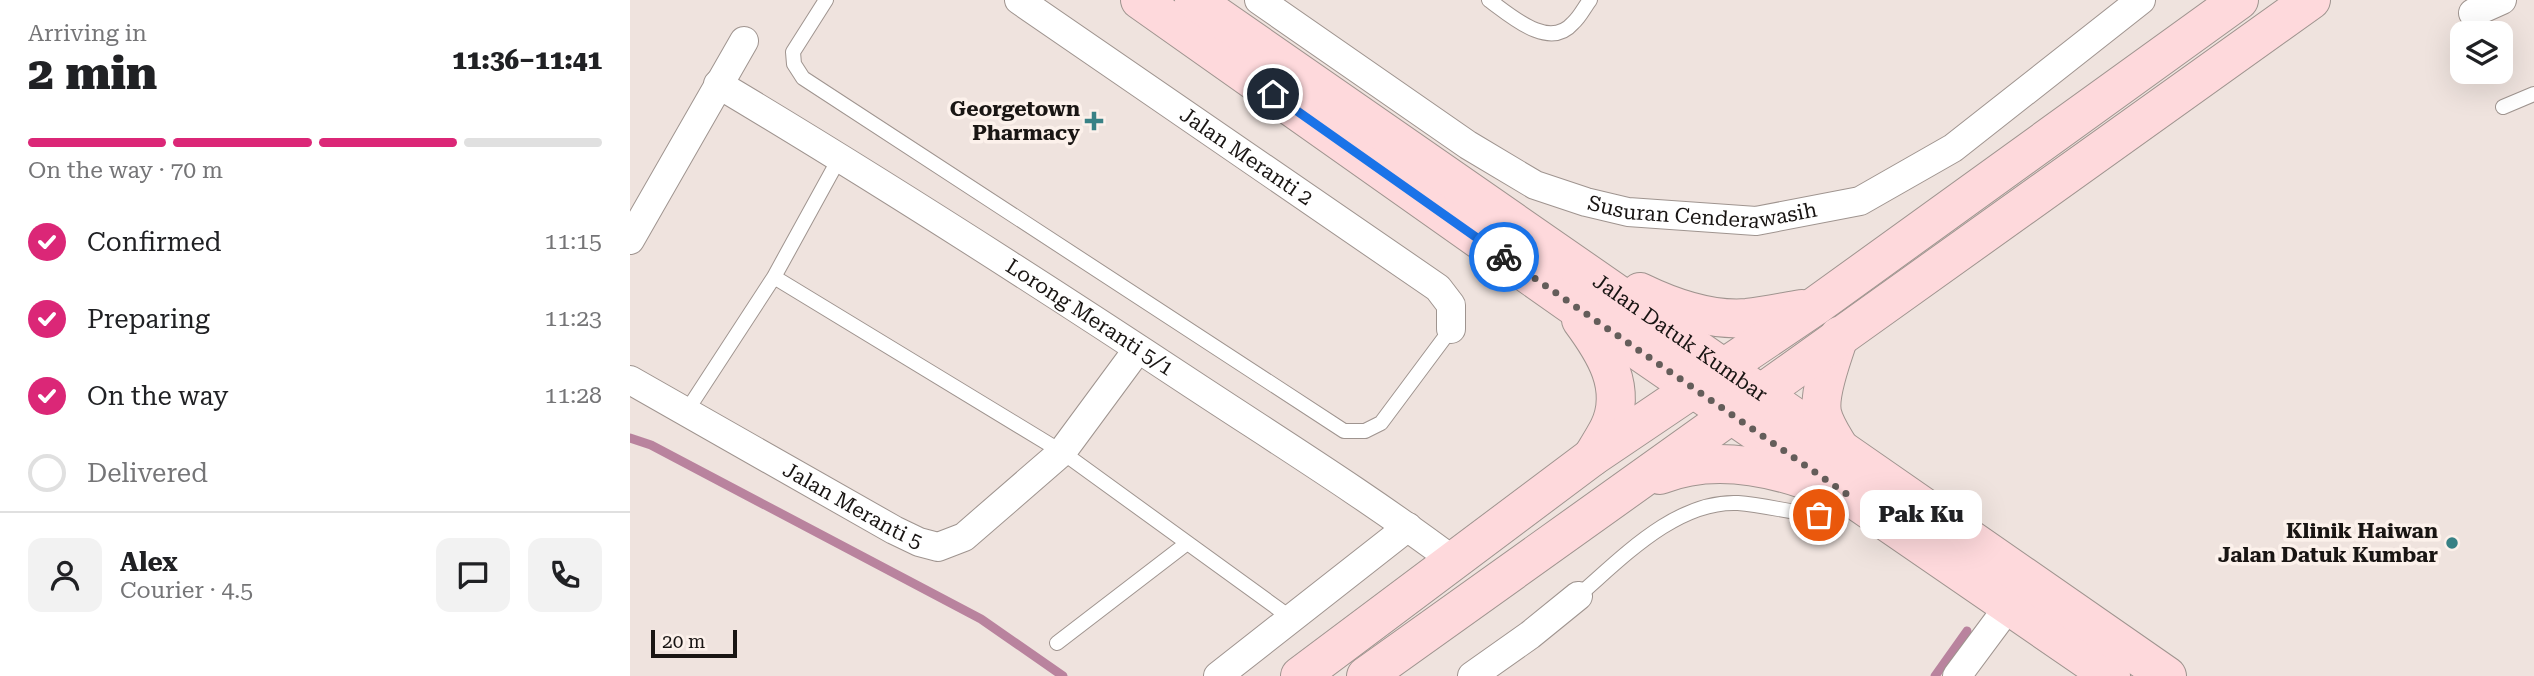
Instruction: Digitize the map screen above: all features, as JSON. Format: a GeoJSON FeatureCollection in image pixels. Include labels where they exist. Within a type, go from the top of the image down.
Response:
{"type":"FeatureCollection","features":[{"type":"Feature","properties":{"kind":"main road","name":"Jalan Datuk Kumbar"},"geometry":{"type":"LineString","coordinates":[[1140,0],[1569,303],[1709,378]]}},
{"type":"Feature","properties":{"kind":"main road","name":"Jalan Datuk Kumbar"},"geometry":{"type":"LineString","coordinates":[[1194,0],[1568,259],[1709,378],[1745,403],[1848,495],[2111,676]]}},
{"type":"Feature","properties":{"kind":"main road"},"geometry":{"type":"LineString","coordinates":[[1300,676],[1592,457],[1814,307],[2239,0]]}},
{"type":"Feature","properties":{"kind":"main road"},"geometry":{"type":"LineString","coordinates":[[1379,672],[1745,403],[2311,0]]}},
{"type":"Feature","properties":{"kind":"main road"},"geometry":{"type":"LineString","coordinates":[[1568,259],[1669,306],[1708,316],[1745,318],[1814,307]]}},
{"type":"Feature","properties":{"kind":"main road"},"geometry":{"type":"LineString","coordinates":[[1569,303],[1607,357],[1615,381],[1615,405],[1610,425],[1592,457]]}},
{"type":"Feature","properties":{"kind":"main road"},"geometry":{"type":"LineString","coordinates":[[1839,336],[1822,398],[1822,412],[1826,426],[1840,449]]}},
{"type":"Feature","properties":{"kind":"main road","name":"Jalan Datuk Kumbar"},"geometry":{"type":"LineString","coordinates":[[1745,403],[1840,449],[2167,676]]}},
{"type":"Feature","properties":{"kind":"main road"},"geometry":{"type":"LineString","coordinates":[[1622,494],[1664,474],[1709,463],[1757,465],[1848,495]]}},
{"type":"Feature","properties":{"kind":"street","name":"Jalan Meranti 2"},"geometry":{"type":"LineString","coordinates":[[1019,0],[1438,288],[1451,305],[1451,329]]}},
{"type":"Feature","properties":{"kind":"street","name":"Susuran Cenderawasih"},"geometry":{"type":"LineString","coordinates":[[1259,0],[1468,145],[1535,185],[1586,202],[1628,212],[1756,221],[1860,201],[1953,148],[2141,0]]}},
{"type":"Feature","properties":{"kind":"street"},"geometry":{"type":"LineString","coordinates":[[2473,13],[2502,0]]}},
{"type":"Feature","properties":{"kind":"street"},"geometry":{"type":"LineString","coordinates":[[630,240],[744,41]]}},
{"type":"Feature","properties":{"kind":"street","name":"Lorong Meranti 5/1"},"geometry":{"type":"LineString","coordinates":[[718,84],[840,157],[1138,349],[1408,527],[1455,562]]}},
{"type":"Feature","properties":{"kind":"street","name":"Jalan Meranti 5"},"geometry":{"type":"LineString","coordinates":[[630,380],[894,530],[919,542],[938,547],[964,537],[1062,452],[1138,349]]}},
{"type":"Feature","properties":{"kind":"street"},"geometry":{"type":"LineString","coordinates":[[1218,676],[1408,527]]}},
{"type":"Feature","properties":{"kind":"street"},"geometry":{"type":"LineString","coordinates":[[1472,676],[1530,635],[1578,596]]}},
{"type":"Feature","properties":{"kind":"street"},"geometry":{"type":"LineString","coordinates":[[1957,676],[2009,606]]}},
{"type":"Feature","properties":{"kind":"lane"},"geometry":{"type":"LineString","coordinates":[[807,0],[823,4],[793,52],[794,64],[803,78],[1344,431],[1364,431],[1381,423],[1451,329]]}},
{"type":"Feature","properties":{"kind":"lane"},"geometry":{"type":"LineString","coordinates":[[1489,0],[1524,25],[1546,34],[1559,32],[1572,25],[1590,0]]}},
{"type":"Feature","properties":{"kind":"lane"},"geometry":{"type":"LineString","coordinates":[[2503,107],[2534,94]]}},
{"type":"Feature","properties":{"kind":"lane"},"geometry":{"type":"LineString","coordinates":[[686,412],[775,277],[840,157]]}},
{"type":"Feature","properties":{"kind":"lane"},"geometry":{"type":"LineString","coordinates":[[775,277],[1062,452],[1291,618]]}},
{"type":"Feature","properties":{"kind":"lane"},"geometry":{"type":"LineString","coordinates":[[1578,596],[1659,528],[1683,515],[1709,507],[1737,503],[1819,515],[1828,512],[1848,495]]}},
{"type":"Feature","properties":{"kind":"lane"},"geometry":{"type":"LineString","coordinates":[[1057,643],[1186,544]]}},
{"type":"Feature","properties":{"kind":"waterway"},"geometry":{"type":"LineString","coordinates":[[630,438],[651,445],[981,619],[1063,676]]}},
{"type":"Feature","properties":{"kind":"waterway"},"geometry":{"type":"LineString","coordinates":[[1935,676],[1967,631]]}},
{"type":"Feature","properties":{"kind":"way so far"},"geometry":{"type":"LineString","coordinates":[[1504,257],[1848,495],[1828,512],[1819,515]]}},
{"type":"Feature","properties":{"kind":"place","name":"Georgetown Pharmacy"},"geometry":{"type":"Point","coordinates":[1094,121]}},
{"type":"Feature","properties":{"kind":"place","name":"Pak Ku"},"geometry":{"type":"Point","coordinates":[1819,515]}},
{"type":"Feature","properties":{"kind":"place","name":"Klinik Haiwan Jalan Datuk Kumbar"},"geometry":{"type":"Point","coordinates":[2452,543]}},
{"type":"Feature","properties":{"kind":"route"},"geometry":{"type":"LineString","coordinates":[[1273,94],[1504,257]]}}]}
